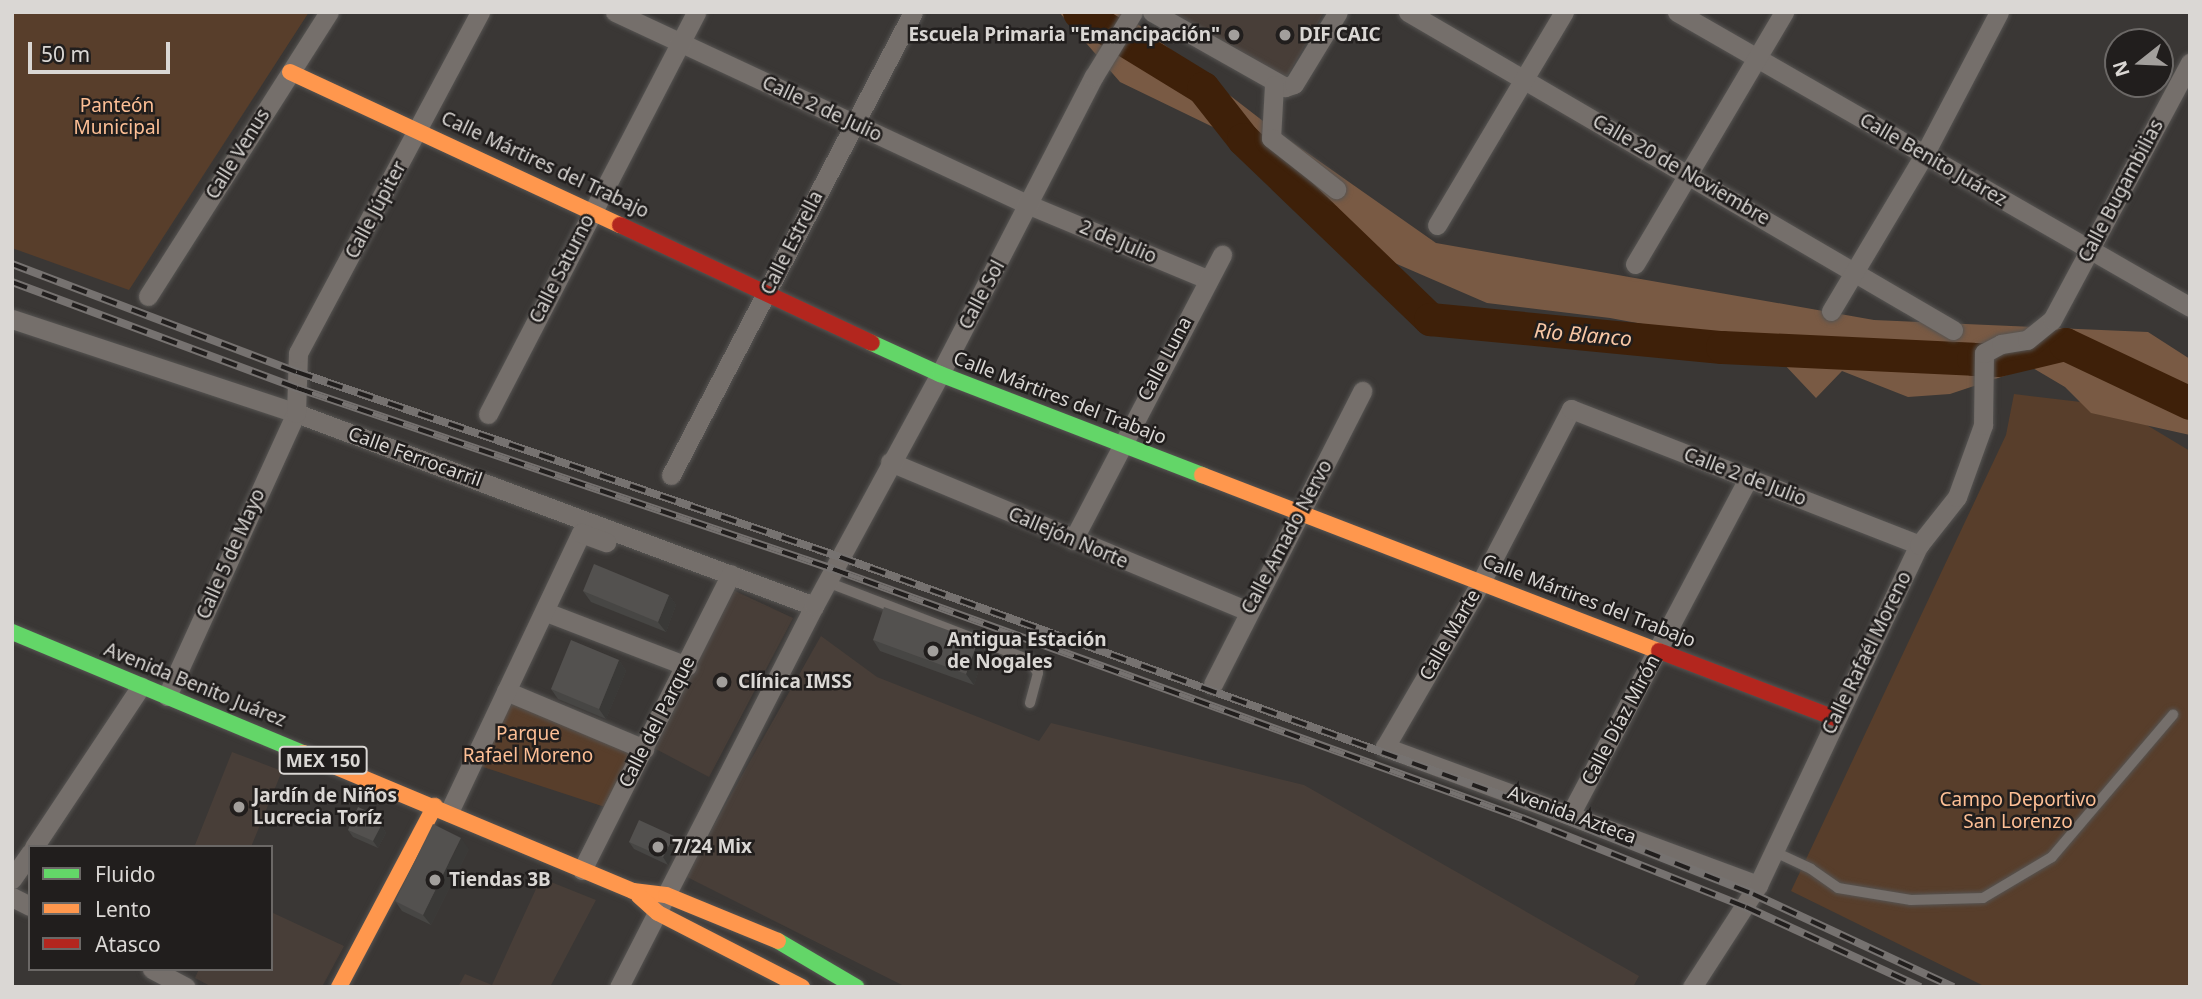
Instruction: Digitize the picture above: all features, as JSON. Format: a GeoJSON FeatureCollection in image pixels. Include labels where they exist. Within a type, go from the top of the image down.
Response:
{"type":"FeatureCollection","features":[{"type":"Feature","properties":{"kind":"street","name":"Calle Venus"},"geometry":{"type":"LineString","coordinates":[[148,296],[329,12]]}},
{"type":"Feature","properties":{"kind":"street","name":"Calle Júpiter"},"geometry":{"type":"LineString","coordinates":[[296,413],[298,354],[480,12]]}},
{"type":"Feature","properties":{"kind":"street","name":"Calle 2 de Julio"},"geometry":{"type":"LineString","coordinates":[[615,12],[1029,205]]}},
{"type":"Feature","properties":{"kind":"street","name":"Calle Saturno"},"geometry":{"type":"LineString","coordinates":[[488,414],[696,12]]}},
{"type":"Feature","properties":{"kind":"street","name":"Calle Estrella"},"geometry":{"type":"LineString","coordinates":[[671,475],[768,292],[852,124],[913,12]]}},
{"type":"Feature","properties":{"kind":"street"},"geometry":{"type":"LineString","coordinates":[[1152,12],[1279,86],[1294,84],[1338,12]]}},
{"type":"Feature","properties":{"kind":"street","name":"Calle 20 de Noviembre"},"geometry":{"type":"LineString","coordinates":[[1408,12],[1953,330]]}},
{"type":"Feature","properties":{"kind":"street"},"geometry":{"type":"LineString","coordinates":[[1437,225],[1564,12]]}},
{"type":"Feature","properties":{"kind":"street","name":"Calle Benito Juárez"},"geometry":{"type":"LineString","coordinates":[[1677,12],[2190,307]]}},
{"type":"Feature","properties":{"kind":"street"},"geometry":{"type":"LineString","coordinates":[[1635,264],[1784,12]]}},
{"type":"Feature","properties":{"kind":"street"},"geometry":{"type":"LineString","coordinates":[[1830,311],[1857,273],[1924,155],[1999,12]]}},
{"type":"Feature","properties":{"kind":"street","name":"Calle Sol"},"geometry":{"type":"LineString","coordinates":[[620,987],[814,606],[940,374],[1094,76],[1131,16]]}},
{"type":"Feature","properties":{"kind":"street","name":"Calle Bugambilias"},"geometry":{"type":"LineString","coordinates":[[1984,353],[2001,344],[2026,340],[2052,320],[2190,63]]}},
{"type":"Feature","properties":{"kind":"street","name":"Calle Mártires del Trabajo"},"geometry":{"type":"LineString","coordinates":[[290,72],[419,129],[940,374],[1120,445],[1303,511],[1834,718]]}},
{"type":"Feature","properties":{"kind":"street"},"geometry":{"type":"LineString","coordinates":[[1279,86],[1271,138],[1336,189]]}},
{"type":"Feature","properties":{"kind":"street","name":"2 de Julio"},"geometry":{"type":"LineString","coordinates":[[1029,205],[1207,279]]}},
{"type":"Feature","properties":{"kind":"street","name":"Calle Luna"},"geometry":{"type":"LineString","coordinates":[[1073,540],[1120,445],[1222,254]]}},
{"type":"Feature","properties":{"kind":"street","name":"Calle Ferrocarril"},"geometry":{"type":"LineString","coordinates":[[12,318],[296,413],[728,580],[814,606]]}},
{"type":"Feature","properties":{"kind":"street","name":"Calle Rafaél Moreno"},"geometry":{"type":"LineString","coordinates":[[1692,987],[1758,885],[1782,856],[1834,718],[1919,545],[1957,497],[1983,425],[1984,353]]}},
{"type":"Feature","properties":{"kind":"street","name":"Calle Amado Nervo"},"geometry":{"type":"LineString","coordinates":[[1213,684],[1362,391]]}},
{"type":"Feature","properties":{"kind":"street","name":"Calle 2 de Julio"},"geometry":{"type":"LineString","coordinates":[[1571,409],[1919,545]]}},
{"type":"Feature","properties":{"kind":"street","name":"Calle Marte"},"geometry":{"type":"LineString","coordinates":[[1385,747],[1481,582],[1571,409]]}},
{"type":"Feature","properties":{"kind":"street","name":"Calle 5 de Mayo"},"geometry":{"type":"LineString","coordinates":[[167,696],[296,413]]}},
{"type":"Feature","properties":{"kind":"street","name":"Callejón Norte"},"geometry":{"type":"LineString","coordinates":[[890,463],[1248,611]]}},
{"type":"Feature","properties":{"kind":"street","name":"Calle Díaz Mirón"},"geometry":{"type":"LineString","coordinates":[[1571,813],[1748,478]]}},
{"type":"Feature","properties":{"kind":"street"},"geometry":{"type":"LineString","coordinates":[[339,987],[442,809],[506,691],[546,612],[581,533],[728,580]]}},
{"type":"Feature","properties":{"kind":"street","name":"Calle del Parque"},"geometry":{"type":"LineString","coordinates":[[582,870],[728,580]]}},
{"type":"Feature","properties":{"kind":"street"},"geometry":{"type":"LineString","coordinates":[[546,612],[687,666]]}},
{"type":"Feature","properties":{"kind":"street","name":"Avenida Benito Juárez"},"geometry":{"type":"LineString","coordinates":[[12,632],[442,809],[662,903],[761,932],[856,987]]}},
{"type":"Feature","properties":{"kind":"street"},"geometry":{"type":"LineString","coordinates":[[35,845],[141,686]]}},
{"type":"Feature","properties":{"kind":"street"},"geometry":{"type":"LineString","coordinates":[[506,691],[644,749]]}},
{"type":"Feature","properties":{"kind":"street","name":"Avenida Azteca"},"geometry":{"type":"LineString","coordinates":[[1385,747],[1571,813],[1758,885]]}},
{"type":"Feature","properties":{"kind":"street"},"geometry":{"type":"LineString","coordinates":[[12,879],[28,856]]}},
{"type":"Feature","properties":{"kind":"street"},"geometry":{"type":"LineString","coordinates":[[12,897],[28,905]]}},
{"type":"Feature","properties":{"kind":"street","name":"Avenida Benito Juárez"},"geometry":{"type":"LineString","coordinates":[[662,903],[802,987]]}},
{"type":"Feature","properties":{"kind":"street"},"geometry":{"type":"LineString","coordinates":[[156,971],[186,987]]}},
{"type":"Feature","properties":{"kind":"lane"},"geometry":{"type":"LineString","coordinates":[[830,576],[1028,659],[1038,673],[1030,704]]}},
{"type":"Feature","properties":{"kind":"lane"},"geometry":{"type":"LineString","coordinates":[[1782,856],[1811,869],[1838,888],[1911,900],[1983,898],[2052,857],[2173,715]]}},
{"type":"Feature","properties":{"kind":"shaded area"},"geometry":{"type":"Polygon","coordinates":[[[1059,12],[1122,12],[1272,128],[1436,243],[1874,320],[2148,332],[2190,359],[2190,435],[2091,413],[2065,387],[2031,367],[1950,394],[1908,397],[1842,371],[1816,398],[1768,347],[1610,318],[1487,303],[1353,245],[1244,142],[1120,82],[1059,12]]]}},
{"type":"Feature","properties":{"kind":"shaded area"},"geometry":{"type":"Polygon","coordinates":[[[1170,12],[1324,12],[1285,80],[1170,12]]]}},
{"type":"Feature","properties":{"kind":"shaded area","name":"Clínica IMSS"},"geometry":{"type":"Polygon","coordinates":[[[731,589],[793,618],[709,777],[652,747],[731,589]]]}},
{"type":"Feature","properties":{"kind":"shaded area"},"geometry":{"type":"Polygon","coordinates":[[[821,636],[877,677],[1039,741],[1051,723],[1304,785],[1639,976],[1633,987],[906,987],[685,876],[821,636]]]}},
{"type":"Feature","properties":{"kind":"shaded area","name":"Jardín de Niños Lucrecia Toríz"},"geometry":{"type":"Polygon","coordinates":[[[232,752],[282,771],[252,845],[195,845],[232,752]]]}},
{"type":"Feature","properties":{"kind":"shaded area"},"geometry":{"type":"Polygon","coordinates":[[[541,878],[596,900],[550,987],[458,987],[465,974],[492,985],[541,878]]]}},
{"type":"Feature","properties":{"kind":"shaded area"},"geometry":{"type":"Polygon","coordinates":[[[273,913],[344,946],[322,987],[212,987],[195,978],[198,971],[273,971],[273,913]]]}},
{"type":"Feature","properties":{"kind":"green space","name":"Panteón Municipal"},"geometry":{"type":"Polygon","coordinates":[[[12,12],[309,12],[129,290],[12,248],[12,12]]]}},
{"type":"Feature","properties":{"kind":"green space","name":"Campo Deportivo San Lorenzo"},"geometry":{"type":"Polygon","coordinates":[[[2014,394],[2115,406],[2190,451],[2190,987],[1986,987],[1791,891],[2006,435],[2014,394]]]}},
{"type":"Feature","properties":{"kind":"green space","name":"Parque Rafael Moreno"},"geometry":{"type":"Polygon","coordinates":[[[507,700],[635,751],[608,808],[477,765],[507,700]]]}},
{"type":"Feature","properties":{"kind":"building"},"geometry":{"type":"Polygon","coordinates":[[[594,564],[669,595],[658,622],[583,591],[594,564]]]}},
{"type":"Feature","properties":{"kind":"building","name":"Antigua Estación de Nogales"},"geometry":{"type":"Polygon","coordinates":[[[884,607],[978,641],[966,674],[873,640],[884,607]]]}},
{"type":"Feature","properties":{"kind":"building"},"geometry":{"type":"Polygon","coordinates":[[[571,640],[619,660],[599,709],[551,689],[571,640]]]}},
{"type":"Feature","properties":{"kind":"building"},"geometry":{"type":"Polygon","coordinates":[[[358,807],[374,814],[381,826],[373,841],[348,830],[358,807]]]}},
{"type":"Feature","properties":{"kind":"building"},"geometry":{"type":"Polygon","coordinates":[[[639,820],[674,836],[663,857],[629,842],[639,820]]]}},
{"type":"Feature","properties":{"kind":"building"},"geometry":{"type":"Polygon","coordinates":[[[433,824],[461,838],[423,915],[395,901],[433,824]]]}},
{"type":"Feature","properties":{"kind":"waterway","name":"Río Blanco"},"geometry":{"type":"LineString","coordinates":[[1079,12],[1203,88],[1243,139],[1430,319],[1722,347],[1998,360],[2065,344],[2190,403]]}},
{"type":"Feature","properties":{"kind":"railway"},"geometry":{"type":"LineString","coordinates":[[12,264],[297,372],[840,557],[1526,804],[1753,894],[1953,987]]}},
{"type":"Feature","properties":{"kind":"railway"},"geometry":{"type":"LineString","coordinates":[[12,282],[297,388],[833,569],[1522,818],[1746,907],[1920,987]]}},
{"type":"Feature","properties":{"kind":"traffic: fast"},"geometry":{"type":"LineString","coordinates":[[872,343],[940,374],[1202,475]]}},
{"type":"Feature","properties":{"kind":"traffic: fast"},"geometry":{"type":"LineString","coordinates":[[12,632],[303,753]]}},
{"type":"Feature","properties":{"kind":"traffic: fast"},"geometry":{"type":"LineString","coordinates":[[778,941],[856,987]]}},
{"type":"Feature","properties":{"kind":"traffic: slow"},"geometry":{"type":"LineString","coordinates":[[290,72],[620,225]]}},
{"type":"Feature","properties":{"kind":"traffic: slow"},"geometry":{"type":"LineString","coordinates":[[1202,475],[1659,651]]}},
{"type":"Feature","properties":{"kind":"traffic: slow"},"geometry":{"type":"LineString","coordinates":[[303,753],[633,891],[666,895],[778,941]]}},
{"type":"Feature","properties":{"kind":"traffic: slow"},"geometry":{"type":"LineString","coordinates":[[339,987],[435,806]]}},
{"type":"Feature","properties":{"kind":"traffic: slow"},"geometry":{"type":"LineString","coordinates":[[639,896],[658,913],[802,987]]}},
{"type":"Feature","properties":{"kind":"traffic: jam"},"geometry":{"type":"LineString","coordinates":[[620,225],[872,343]]}},
{"type":"Feature","properties":{"kind":"traffic: jam"},"geometry":{"type":"LineString","coordinates":[[1659,651],[1834,718]]}},
{"type":"Feature","properties":{"kind":"place","name":"Escuela Primaria \"Emancipación\""},"geometry":{"type":"Point","coordinates":[1234,35]}},
{"type":"Feature","properties":{"kind":"place","name":"DIF CAIC"},"geometry":{"type":"Point","coordinates":[1285,35]}},
{"type":"Feature","properties":{"kind":"place","name":"Antigua Estación de Nogales"},"geometry":{"type":"Point","coordinates":[933,651]}},
{"type":"Feature","properties":{"kind":"place","name":"Clínica IMSS"},"geometry":{"type":"Point","coordinates":[722,682]}},
{"type":"Feature","properties":{"kind":"place","name":"Jardín de Niños Lucrecia Toríz"},"geometry":{"type":"Point","coordinates":[239,807]}},
{"type":"Feature","properties":{"kind":"place","name":"7/24 Mix"},"geometry":{"type":"Point","coordinates":[658,847]}},
{"type":"Feature","properties":{"kind":"place","name":"Tiendas 3B"},"geometry":{"type":"Point","coordinates":[435,880]}}]}
